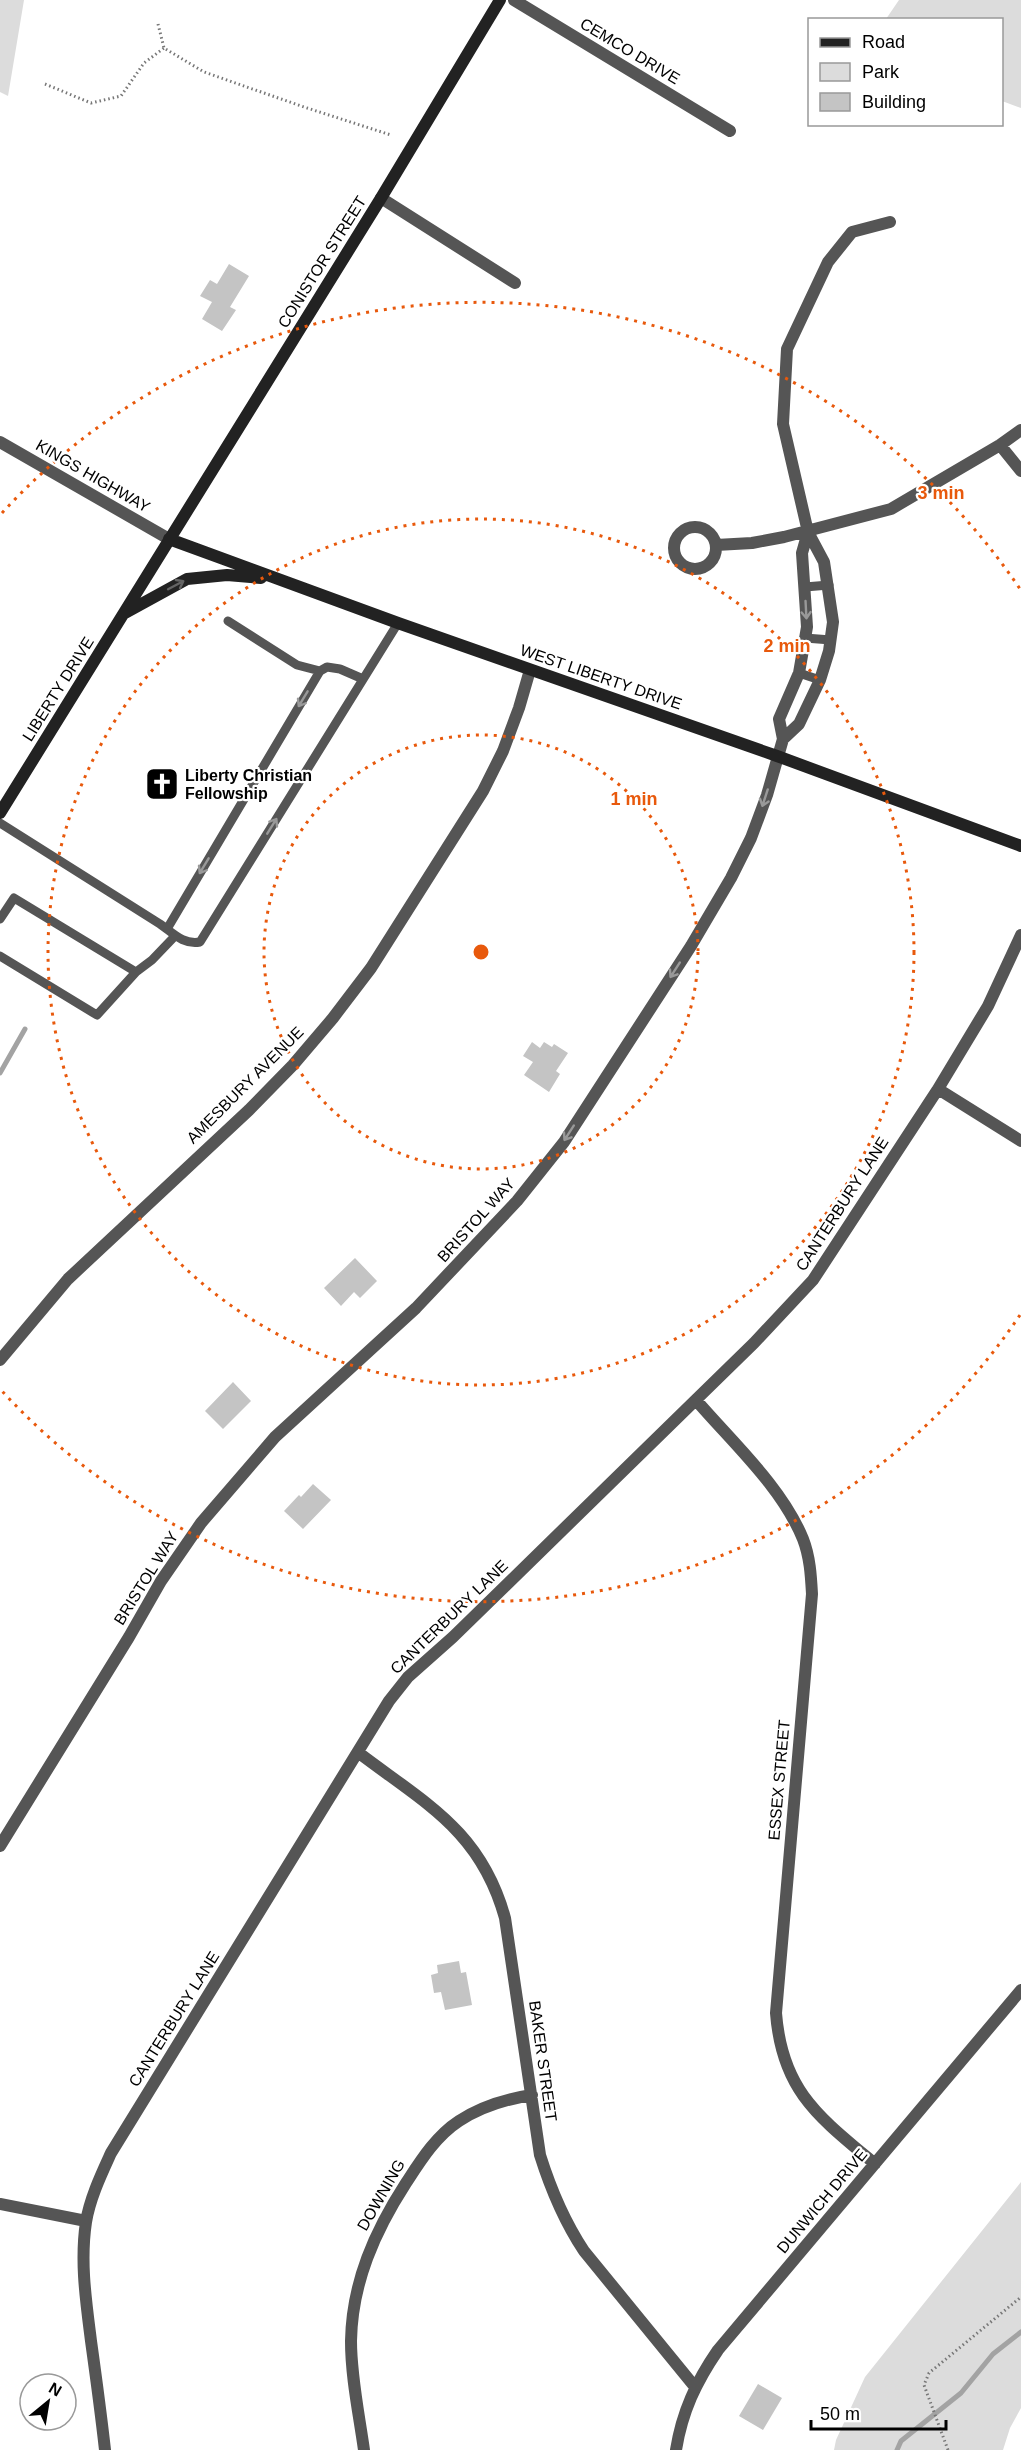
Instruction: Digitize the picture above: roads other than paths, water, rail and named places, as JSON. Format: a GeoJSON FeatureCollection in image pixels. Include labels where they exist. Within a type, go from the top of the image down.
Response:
{"type":"FeatureCollection","features":[{"type":"Feature","properties":{"kind":"main road","name":"CONISTOR STREET"},"geometry":{"type":"LineString","coordinates":[[169,539],[381,198],[500,0]]}},
{"type":"Feature","properties":{"kind":"main road","name":"WEST LIBERTY DRIVE"},"geometry":{"type":"LineString","coordinates":[[169,539],[398,623],[777,756],[1021,846]]}},
{"type":"Feature","properties":{"kind":"main road","name":"LIBERTY DRIVE"},"geometry":{"type":"LineString","coordinates":[[0,813],[169,539]]}},
{"type":"Feature","properties":{"kind":"main road","name":"LIBERTY DRIVE"},"geometry":{"type":"LineString","coordinates":[[124,613],[187,579],[227,575],[276,579]]}},
{"type":"Feature","properties":{"kind":"street","name":"CEMCO DRIVE"},"geometry":{"type":"LineString","coordinates":[[514,0],[730,131]]}},
{"type":"Feature","properties":{"kind":"street"},"geometry":{"type":"LineString","coordinates":[[381,198],[515,283]]}},
{"type":"Feature","properties":{"kind":"street"},"geometry":{"type":"LineString","coordinates":[[783,739],[799,724],[820,680],[831,640],[833,622],[824,562],[808,532],[783,424],[787,349],[828,262],[852,232],[890,222]]}},
{"type":"Feature","properties":{"kind":"street"},"geometry":{"type":"LineString","coordinates":[[716,545],[752,543],[808,532],[891,509],[1000,445],[1021,430]]}},
{"type":"Feature","properties":{"kind":"street","name":"KINGS HIGHWAY"},"geometry":{"type":"LineString","coordinates":[[0,442],[169,539]]}},
{"type":"Feature","properties":{"kind":"street"},"geometry":{"type":"LineString","coordinates":[[1000,445],[1021,471]]}},
{"type":"Feature","properties":{"kind":"street","name":"BRISTOL WAY"},"geometry":{"type":"LineString","coordinates":[[0,1846],[129,1637],[160,1581],[201,1523],[275,1437],[416,1308],[517,1201],[564,1142],[691,946],[731,878],[751,838],[767,795],[783,739],[779,719],[799,673],[806,638],[802,553],[808,532]]}},
{"type":"Feature","properties":{"kind":"street","name":"AMESBURY AVENUE"},"geometry":{"type":"LineString","coordinates":[[0,1360],[68,1279],[249,1110],[293,1065],[333,1018],[371,968],[483,791],[503,751],[530,670]]}},
{"type":"Feature","properties":{"kind":"street","name":"CANTERBURY LANE"},"geometry":{"type":"LineString","coordinates":[[105,2450],[82,2257],[86,2221],[96,2186],[111,2153],[378,1718],[408,1677],[453,1637],[696,1400],[813,1280],[938,1089],[988,1006],[1021,934]]}},
{"type":"Feature","properties":{"kind":"street"},"geometry":{"type":"LineString","coordinates":[[938,1089],[1021,1141]]}},
{"type":"Feature","properties":{"kind":"street","name":"ESSEX STREET"},"geometry":{"type":"LineString","coordinates":[[696,1400],[778,1495],[793,1517],[804,1541],[812,1594],[777,2002],[777,2038],[794,2084],[808,2104],[874,2164]]}},
{"type":"Feature","properties":{"kind":"street","name":"BAKER STREET"},"geometry":{"type":"LineString","coordinates":[[358,1753],[442,1816],[460,1833],[489,1872],[505,1918],[540,2155],[552,2193],[569,2228],[584,2251],[695,2387]]}},
{"type":"Feature","properties":{"kind":"street","name":"DUNWICH DRIVE"},"geometry":{"type":"LineString","coordinates":[[676,2450],[685,2412],[695,2387],[718,2350],[1021,1990]]}},
{"type":"Feature","properties":{"kind":"street","name":"DOWNING"},"geometry":{"type":"LineString","coordinates":[[364,2450],[352,2367],[351,2339],[362,2270],[380,2226],[422,2158],[439,2138],[459,2121],[482,2108],[506,2099],[532,2095]]}},
{"type":"Feature","properties":{"kind":"street"},"geometry":{"type":"LineString","coordinates":[[0,2204],[86,2221]]}},
{"type":"Feature","properties":{"kind":"lane"},"geometry":{"type":"LineString","coordinates":[[805,587],[829,585]]}},
{"type":"Feature","properties":{"kind":"lane"},"geometry":{"type":"LineString","coordinates":[[228,621],[297,665],[320,671]]}},
{"type":"Feature","properties":{"kind":"lane"},"geometry":{"type":"LineString","coordinates":[[0,823],[175,936],[190,944],[200,942],[398,623]]}},
{"type":"Feature","properties":{"kind":"lane"},"geometry":{"type":"LineString","coordinates":[[806,638],[831,640]]}},
{"type":"Feature","properties":{"kind":"lane"},"geometry":{"type":"LineString","coordinates":[[167,929],[320,671],[327,667],[340,669],[363,679]]}},
{"type":"Feature","properties":{"kind":"lane"},"geometry":{"type":"LineString","coordinates":[[799,673],[820,680]]}},
{"type":"Feature","properties":{"kind":"lane"},"geometry":{"type":"LineString","coordinates":[[0,919],[14,898],[136,972]]}},
{"type":"Feature","properties":{"kind":"lane"},"geometry":{"type":"LineString","coordinates":[[0,956],[97,1015],[136,972],[152,960],[175,936]]}},
{"type":"Feature","properties":{"kind":"waterway"},"geometry":{"type":"LineString","coordinates":[[0,1073],[25,1029]]}},
{"type":"Feature","properties":{"kind":"waterway"},"geometry":{"type":"LineString","coordinates":[[897,2450],[901,2441],[961,2393],[993,2354],[1021,2332]]}},
{"type":"Feature","properties":{"kind":"place","name":"Liberty Christian Fellowship"},"geometry":{"type":"Point","coordinates":[162,784]}}]}
